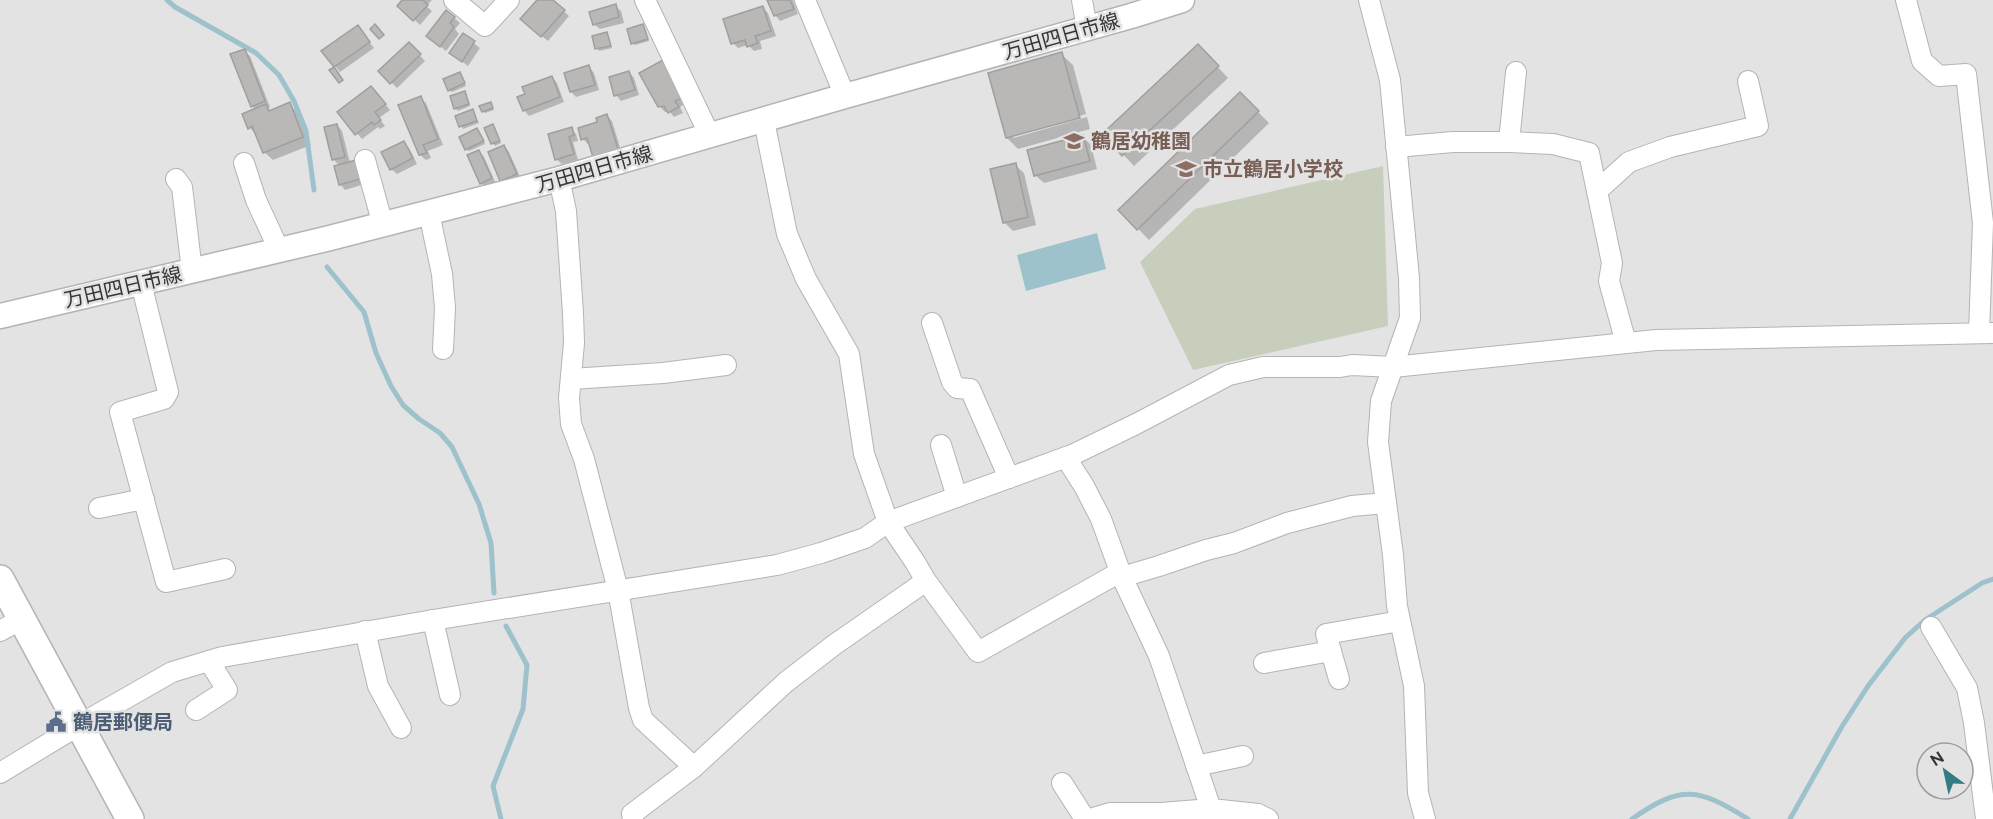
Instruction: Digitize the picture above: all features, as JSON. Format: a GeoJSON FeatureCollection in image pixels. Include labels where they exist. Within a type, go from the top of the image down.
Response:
{"type":"FeatureCollection","features":[{"type":"Feature","properties":{"kind":"highway"},"geometry":{"type":"LineString","coordinates":[[0,579],[11,625],[79,725],[130,819]]}},
{"type":"Feature","properties":{"kind":"main road","name":"万田四日市線"},"geometry":{"type":"LineString","coordinates":[[0,316],[383,225],[559,179],[1182,0]]}},
{"type":"Feature","properties":{"kind":"street"},"geometry":{"type":"LineString","coordinates":[[454,0],[485,26],[509,0]]}},
{"type":"Feature","properties":{"kind":"street"},"geometry":{"type":"LineString","coordinates":[[645,0],[710,136]]}},
{"type":"Feature","properties":{"kind":"street"},"geometry":{"type":"LineString","coordinates":[[805,0],[845,96]]}},
{"type":"Feature","properties":{"kind":"street"},"geometry":{"type":"LineString","coordinates":[[1082,0],[1087,29]]}},
{"type":"Feature","properties":{"kind":"street"},"geometry":{"type":"LineString","coordinates":[[1369,0],[1390,80],[1409,278],[1410,318],[1381,401],[1378,442],[1397,606],[1414,686],[1418,793],[1425,819]]}},
{"type":"Feature","properties":{"kind":"street"},"geometry":{"type":"LineString","coordinates":[[1066,458],[1229,375],[1263,367],[1352,365],[1393,367],[1656,340],[1986,333],[1983,224],[1966,74],[1939,76],[1922,61],[1906,0]]}},
{"type":"Feature","properties":{"kind":"street"},"geometry":{"type":"LineString","coordinates":[[1509,142],[1516,72]]}},
{"type":"Feature","properties":{"kind":"street"},"geometry":{"type":"LineString","coordinates":[[1597,191],[1629,162],[1670,147],[1758,126],[1748,81]]}},
{"type":"Feature","properties":{"kind":"street"},"geometry":{"type":"LineString","coordinates":[[764,121],[787,234],[806,279],[849,354],[864,454],[888,522],[926,581],[978,652],[1121,575],[1234,543],[1287,522],[1352,506],[1386,504]]}},
{"type":"Feature","properties":{"kind":"street"},"geometry":{"type":"LineString","coordinates":[[1396,147],[1453,142],[1509,142],[1553,144],[1589,153],[1612,263],[1609,281],[1626,343]]}},
{"type":"Feature","properties":{"kind":"street"},"geometry":{"type":"LineString","coordinates":[[365,160],[383,225]]}},
{"type":"Feature","properties":{"kind":"street"},"geometry":{"type":"LineString","coordinates":[[244,163],[256,200],[279,250]]}},
{"type":"Feature","properties":{"kind":"street"},"geometry":{"type":"LineString","coordinates":[[176,179],[182,186],[192,271]]}},
{"type":"Feature","properties":{"kind":"street"},"geometry":{"type":"LineString","coordinates":[[559,179],[566,211],[573,313],[571,424],[584,459],[618,590],[643,720],[694,767]]}},
{"type":"Feature","properties":{"kind":"street"},"geometry":{"type":"LineString","coordinates":[[429,213],[442,274],[445,308],[443,349]]}},
{"type":"Feature","properties":{"kind":"street"},"geometry":{"type":"LineString","coordinates":[[141,283],[168,392],[164,399],[120,412],[166,582],[225,569]]}},
{"type":"Feature","properties":{"kind":"street"},"geometry":{"type":"LineString","coordinates":[[932,323],[952,382],[957,388],[970,389],[1009,478]]}},
{"type":"Feature","properties":{"kind":"street"},"geometry":{"type":"LineString","coordinates":[[571,379],[663,373],[726,364]]}},
{"type":"Feature","properties":{"kind":"street"},"geometry":{"type":"LineString","coordinates":[[941,445],[957,497]]}},
{"type":"Feature","properties":{"kind":"street"},"geometry":{"type":"LineString","coordinates":[[0,773],[172,672],[222,657],[433,620],[777,566],[821,554],[865,538],[888,522],[1069,456],[1066,458]]}},
{"type":"Feature","properties":{"kind":"street"},"geometry":{"type":"LineString","coordinates":[[1066,458],[1101,519],[1121,575],[1159,656],[1211,809]]}},
{"type":"Feature","properties":{"kind":"street"},"geometry":{"type":"LineString","coordinates":[[99,508],[144,499]]}},
{"type":"Feature","properties":{"kind":"street"},"geometry":{"type":"LineString","coordinates":[[633,819],[632,814],[694,767],[786,682],[834,645],[926,581]]}},
{"type":"Feature","properties":{"kind":"street"},"geometry":{"type":"LineString","coordinates":[[433,620],[450,695]]}},
{"type":"Feature","properties":{"kind":"street"},"geometry":{"type":"LineString","coordinates":[[1339,679],[1326,634],[1400,621]]}},
{"type":"Feature","properties":{"kind":"street"},"geometry":{"type":"LineString","coordinates":[[1931,627],[1967,688],[1974,723],[1986,819]]}},
{"type":"Feature","properties":{"kind":"street"},"geometry":{"type":"LineString","coordinates":[[365,632],[378,686],[401,728]]}},
{"type":"Feature","properties":{"kind":"street"},"geometry":{"type":"LineString","coordinates":[[1264,663],[1331,651]]}},
{"type":"Feature","properties":{"kind":"street"},"geometry":{"type":"LineString","coordinates":[[196,710],[227,690],[209,661]]}},
{"type":"Feature","properties":{"kind":"street"},"geometry":{"type":"LineString","coordinates":[[1196,766],[1243,756]]}},
{"type":"Feature","properties":{"kind":"street"},"geometry":{"type":"LineString","coordinates":[[1062,783],[1085,819]]}},
{"type":"Feature","properties":{"kind":"street"},"geometry":{"type":"LineString","coordinates":[[1090,819],[1110,813],[1162,816],[1211,809],[1258,814],[1268,819]]}},
{"type":"Feature","properties":{"kind":"green space"},"geometry":{"type":"Polygon","coordinates":[[[1383,166],[1388,326],[1193,370],[1140,262],[1195,209],[1383,166]]]}},
{"type":"Feature","properties":{"kind":"water"},"geometry":{"type":"Polygon","coordinates":[[[1097,233],[1106,269],[1026,291],[1017,255],[1097,233]]]}},
{"type":"Feature","properties":{"kind":"building"},"geometry":{"type":"Polygon","coordinates":[[[402,0],[423,0],[428,5],[413,21],[397,6],[402,0]]]}},
{"type":"Feature","properties":{"kind":"building"},"geometry":{"type":"Polygon","coordinates":[[[537,0],[553,0],[565,10],[541,37],[520,19],[537,0]]]}},
{"type":"Feature","properties":{"kind":"building"},"geometry":{"type":"Polygon","coordinates":[[[767,0],[790,0],[794,9],[774,16],[767,0]]]}},
{"type":"Feature","properties":{"kind":"building"},"geometry":{"type":"Polygon","coordinates":[[[616,4],[619,17],[593,25],[589,12],[616,4]]]}},
{"type":"Feature","properties":{"kind":"building"},"geometry":{"type":"Polygon","coordinates":[[[763,6],[771,31],[755,36],[758,43],[747,47],[745,40],[731,44],[723,19],[763,6]]]}},
{"type":"Feature","properties":{"kind":"building"},"geometry":{"type":"Polygon","coordinates":[[[446,10],[455,17],[450,23],[454,27],[440,47],[426,36],[446,10]]]}},
{"type":"Feature","properties":{"kind":"building"},"geometry":{"type":"Polygon","coordinates":[[[375,24],[384,35],[379,39],[370,29],[375,24]]]}},
{"type":"Feature","properties":{"kind":"building"},"geometry":{"type":"Polygon","coordinates":[[[643,24],[648,39],[631,44],[627,29],[643,24]]]}},
{"type":"Feature","properties":{"kind":"building"},"geometry":{"type":"Polygon","coordinates":[[[358,25],[370,42],[334,67],[321,51],[358,25]]]}},
{"type":"Feature","properties":{"kind":"building"},"geometry":{"type":"Polygon","coordinates":[[[607,32],[611,46],[595,49],[592,36],[607,32]]]}},
{"type":"Feature","properties":{"kind":"building"},"geometry":{"type":"Polygon","coordinates":[[[463,33],[475,41],[462,62],[449,53],[463,33]]]}},
{"type":"Feature","properties":{"kind":"building"},"geometry":{"type":"Polygon","coordinates":[[[409,42],[421,54],[390,84],[378,71],[409,42]]]}},
{"type":"Feature","properties":{"kind":"building"},"geometry":{"type":"Polygon","coordinates":[[[1198,44],[1219,66],[1122,156],[1102,134],[1198,44]]]}},
{"type":"Feature","properties":{"kind":"building"},"geometry":{"type":"Polygon","coordinates":[[[245,49],[265,101],[251,107],[230,54],[245,49]]]}},
{"type":"Feature","properties":{"kind":"building"},"geometry":{"type":"Polygon","coordinates":[[[1062,52],[1080,118],[1006,138],[988,73],[1062,52]]]}},
{"type":"Feature","properties":{"kind":"building"},"geometry":{"type":"Polygon","coordinates":[[[663,60],[684,97],[675,101],[679,107],[668,113],[664,106],[658,107],[639,73],[663,60]]]}},
{"type":"Feature","properties":{"kind":"building"},"geometry":{"type":"Polygon","coordinates":[[[589,65],[595,85],[570,92],[564,73],[589,65]]]}},
{"type":"Feature","properties":{"kind":"building"},"geometry":{"type":"Polygon","coordinates":[[[334,67],[343,80],[339,83],[329,70],[334,67]]]}},
{"type":"Feature","properties":{"kind":"building"},"geometry":{"type":"Polygon","coordinates":[[[629,71],[635,90],[614,96],[609,77],[629,71]]]}},
{"type":"Feature","properties":{"kind":"building"},"geometry":{"type":"Polygon","coordinates":[[[460,72],[465,83],[448,91],[443,79],[460,72]]]}},
{"type":"Feature","properties":{"kind":"building"},"geometry":{"type":"Polygon","coordinates":[[[552,76],[560,97],[523,111],[517,97],[525,94],[522,87],[552,76]]]}},
{"type":"Feature","properties":{"kind":"building"},"geometry":{"type":"Polygon","coordinates":[[[371,86],[386,104],[375,112],[381,120],[374,125],[372,122],[355,135],[337,112],[371,86]]]}},
{"type":"Feature","properties":{"kind":"building"},"geometry":{"type":"Polygon","coordinates":[[[465,91],[469,104],[454,109],[450,96],[465,91]]]}},
{"type":"Feature","properties":{"kind":"building"},"geometry":{"type":"Polygon","coordinates":[[[1240,92],[1259,111],[1137,230],[1118,210],[1240,92]]]}},
{"type":"Feature","properties":{"kind":"building"},"geometry":{"type":"Polygon","coordinates":[[[421,96],[438,139],[423,145],[427,153],[419,155],[398,105],[421,96]]]}},
{"type":"Feature","properties":{"kind":"building"},"geometry":{"type":"Polygon","coordinates":[[[290,102],[303,137],[263,153],[252,126],[248,129],[242,114],[266,104],[269,111],[290,102]]]}},
{"type":"Feature","properties":{"kind":"building"},"geometry":{"type":"Polygon","coordinates":[[[491,102],[493,108],[482,112],[479,106],[491,102]]]}},
{"type":"Feature","properties":{"kind":"building"},"geometry":{"type":"Polygon","coordinates":[[[473,109],[477,121],[459,127],[455,116],[473,109]]]}},
{"type":"Feature","properties":{"kind":"building"},"geometry":{"type":"Polygon","coordinates":[[[607,114],[618,149],[593,157],[587,138],[581,140],[578,128],[597,122],[596,118],[607,114]]]}},
{"type":"Feature","properties":{"kind":"building"},"geometry":{"type":"Polygon","coordinates":[[[337,124],[345,157],[332,160],[324,127],[337,124]]]}},
{"type":"Feature","properties":{"kind":"building"},"geometry":{"type":"Polygon","coordinates":[[[493,124],[500,141],[491,144],[484,128],[493,124]]]}},
{"type":"Feature","properties":{"kind":"building"},"geometry":{"type":"Polygon","coordinates":[[[572,127],[574,135],[569,137],[574,154],[555,160],[548,134],[572,127]]]}},
{"type":"Feature","properties":{"kind":"building"},"geometry":{"type":"Polygon","coordinates":[[[477,128],[484,141],[465,150],[459,137],[477,128]]]}},
{"type":"Feature","properties":{"kind":"building"},"geometry":{"type":"Polygon","coordinates":[[[1083,135],[1090,161],[1034,176],[1027,150],[1083,135]]]}},
{"type":"Feature","properties":{"kind":"building"},"geometry":{"type":"Polygon","coordinates":[[[404,141],[413,158],[390,170],[381,152],[404,141]]]}},
{"type":"Feature","properties":{"kind":"building"},"geometry":{"type":"Polygon","coordinates":[[[504,145],[517,174],[500,181],[488,152],[504,145]]]}},
{"type":"Feature","properties":{"kind":"building"},"geometry":{"type":"Polygon","coordinates":[[[479,150],[492,178],[480,184],[467,155],[479,150]]]}},
{"type":"Feature","properties":{"kind":"building"},"geometry":{"type":"Polygon","coordinates":[[[356,160],[360,179],[339,185],[334,166],[356,160]]]}},
{"type":"Feature","properties":{"kind":"building"},"geometry":{"type":"Polygon","coordinates":[[[1016,163],[1028,217],[1003,223],[990,169],[1016,163]]]}},
{"type":"Feature","properties":{"kind":"waterway"},"geometry":{"type":"LineString","coordinates":[[167,0],[175,7],[256,53],[279,75],[294,101],[306,131],[314,190]]}},
{"type":"Feature","properties":{"kind":"waterway"},"geometry":{"type":"LineString","coordinates":[[327,267],[364,312],[376,353],[391,386],[403,405],[440,433],[452,447],[479,504],[491,543],[494,593]]}},
{"type":"Feature","properties":{"kind":"waterway"},"geometry":{"type":"LineString","coordinates":[[1790,819],[1841,728],[1868,686],[1905,638],[1925,620],[1982,583],[1993,579]]}},
{"type":"Feature","properties":{"kind":"waterway"},"geometry":{"type":"LineString","coordinates":[[501,819],[493,786],[523,709],[527,665],[506,626]]}},
{"type":"Feature","properties":{"kind":"waterway"},"geometry":{"type":"LineString","coordinates":[[1632,819],[1664,800],[1677,795],[1690,794],[1716,801],[1748,819]]}},
{"type":"Feature","properties":{"kind":"place","name":"鶴居幼稚園"},"geometry":{"type":"Point","coordinates":[1074,141]}},
{"type":"Feature","properties":{"kind":"place","name":"市立鶴居小学校"},"geometry":{"type":"Point","coordinates":[1186,169]}},
{"type":"Feature","properties":{"kind":"place","name":"鶴居郵便局"},"geometry":{"type":"Point","coordinates":[56,722]}}]}
